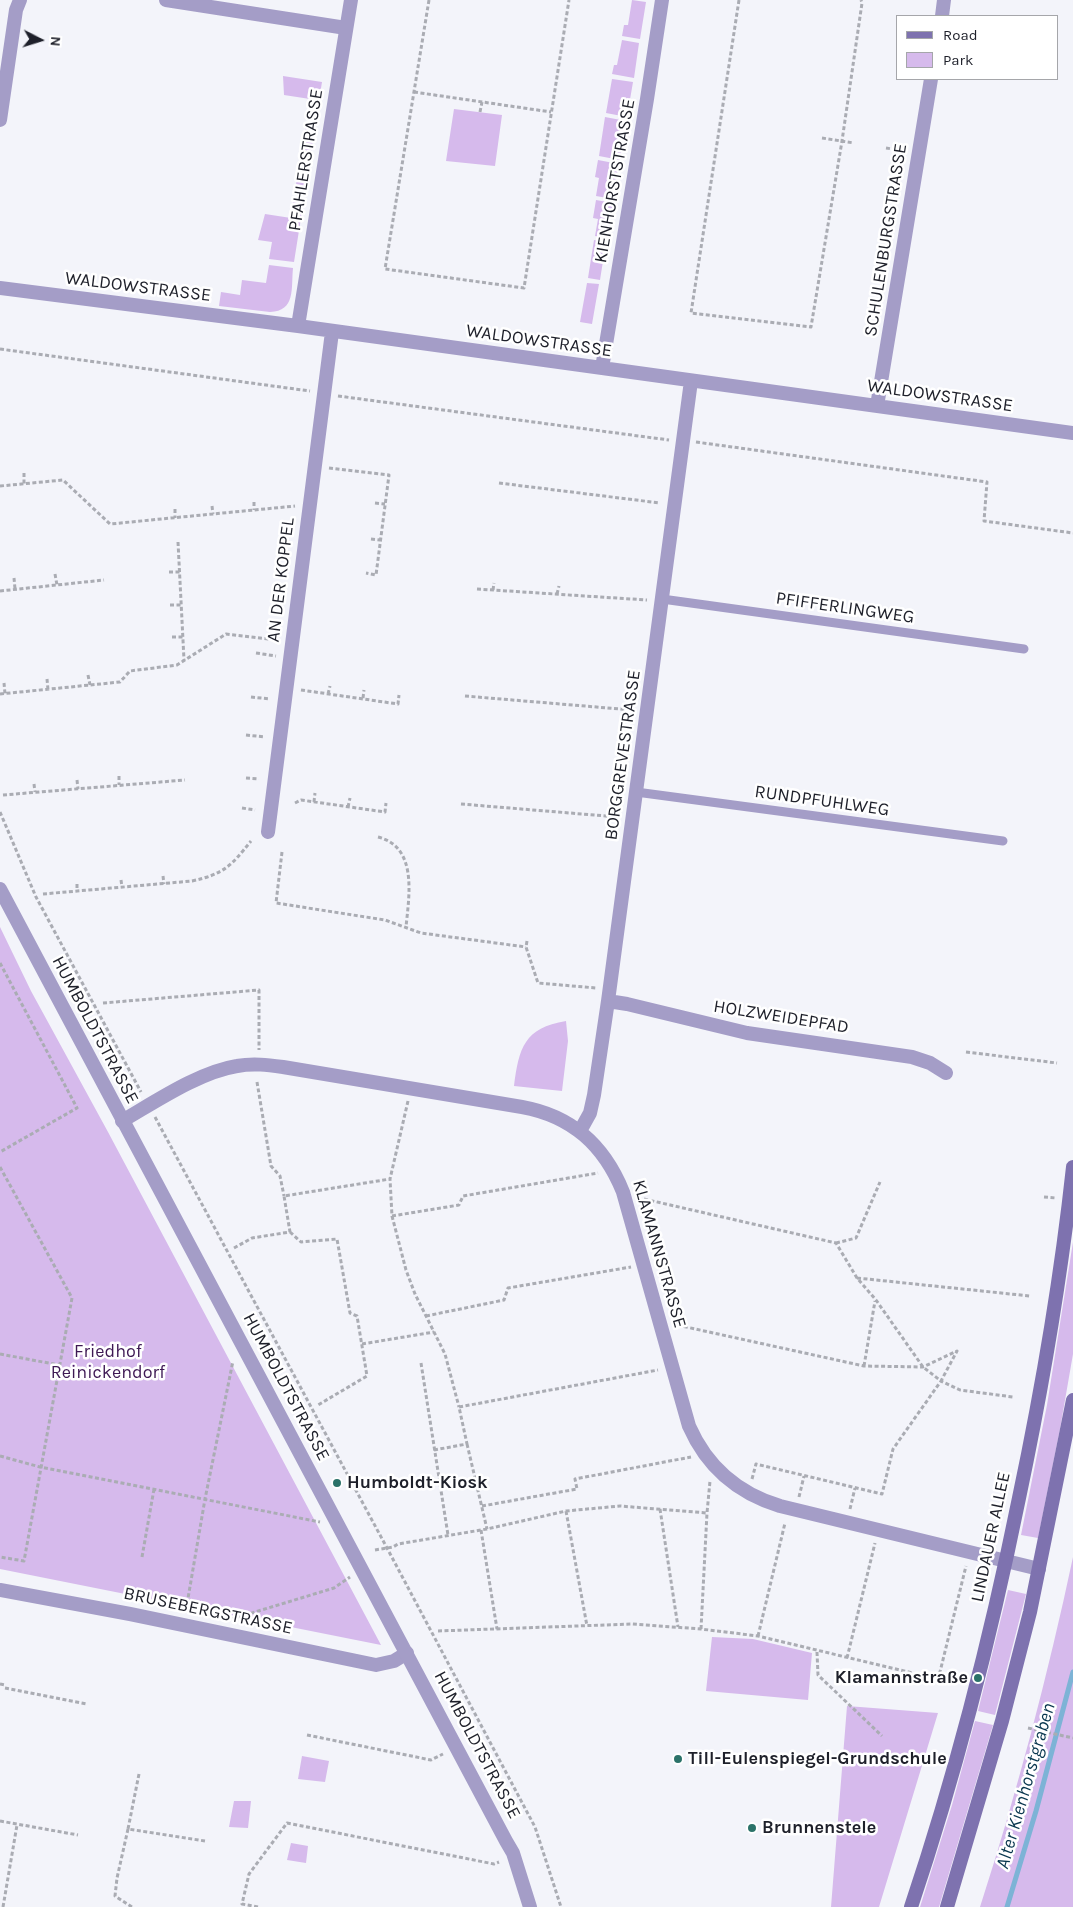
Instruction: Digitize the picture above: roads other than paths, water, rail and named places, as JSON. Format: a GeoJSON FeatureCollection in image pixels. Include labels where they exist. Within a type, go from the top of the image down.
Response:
{"type":"FeatureCollection","features":[{"type":"Feature","properties":{"kind":"main road","name":"LINDAUER ALLEE"},"geometry":{"type":"LineString","coordinates":[[911,1907],[956,1759],[1006,1561],[1042,1384],[1055,1304],[1073,1167]]}},
{"type":"Feature","properties":{"kind":"main road"},"geometry":{"type":"LineString","coordinates":[[947,1907],[1002,1721],[1039,1569],[1073,1400]]}},
{"type":"Feature","properties":{"kind":"street"},"geometry":{"type":"LineString","coordinates":[[0,120],[16,10],[20,0]]}},
{"type":"Feature","properties":{"kind":"street"},"geometry":{"type":"LineString","coordinates":[[166,0],[184,1],[346,28]]}},
{"type":"Feature","properties":{"kind":"street","name":"PFAHLERSTRASSE"},"geometry":{"type":"LineString","coordinates":[[298,326],[351,0]]}},
{"type":"Feature","properties":{"kind":"street","name":"KIENHORSTSTRASSE"},"geometry":{"type":"LineString","coordinates":[[602,368],[662,0]]}},
{"type":"Feature","properties":{"kind":"street"},"geometry":{"type":"LineString","coordinates":[[942,15],[944,0]]}},
{"type":"Feature","properties":{"kind":"street","name":"SCHULENBURGSTRASSE"},"geometry":{"type":"LineString","coordinates":[[877,406],[931,80]]}},
{"type":"Feature","properties":{"kind":"street","name":"WALDOWSTRASSE"},"geometry":{"type":"LineString","coordinates":[[0,288],[298,326],[691,382],[1073,433]]}},
{"type":"Feature","properties":{"kind":"street","name":"AN DER KOPPEL"},"geometry":{"type":"LineString","coordinates":[[268,832],[332,332]]}},
{"type":"Feature","properties":{"kind":"street","name":"BORGGREVESTRASSE"},"geometry":{"type":"LineString","coordinates":[[580,1131],[590,1114],[608,1001],[636,792],[656,600],[691,382]]}},
{"type":"Feature","properties":{"kind":"street","name":"HUMBOLDTSTRASSE"},"geometry":{"type":"LineString","coordinates":[[0,890],[506,1841],[512,1853],[530,1907]]}},
{"type":"Feature","properties":{"kind":"street","name":"HOLZWEIDEPFAD"},"geometry":{"type":"LineString","coordinates":[[608,1001],[747,1033],[912,1057],[930,1063],[946,1073]]}},
{"type":"Feature","properties":{"kind":"street","name":"KLAMANNSTRASSE"},"geometry":{"type":"LineString","coordinates":[[122,1120],[212,1072],[236,1066],[261,1065],[532,1108],[557,1117],[580,1131],[601,1152],[616,1175],[623,1192],[689,1426],[702,1451],[722,1475],[744,1491],[780,1506],[1039,1569]]}},
{"type":"Feature","properties":{"kind":"street","name":"BRUSEBERGSTRASSE"},"geometry":{"type":"LineString","coordinates":[[0,1590],[376,1665],[394,1661],[407,1654]]}},
{"type":"Feature","properties":{"kind":"lane","name":"PFIFFERLINGWEG"},"geometry":{"type":"LineString","coordinates":[[656,600],[1024,648]]}},
{"type":"Feature","properties":{"kind":"lane","name":"RUNDPFUHLWEG"},"geometry":{"type":"LineString","coordinates":[[636,792],[1003,841]]}},
{"type":"Feature","properties":{"kind":"waterway","name":"Alter Kienhorstgraben"},"geometry":{"type":"LineString","coordinates":[[1007,1907],[1036,1811],[1073,1672]]}},
{"type":"Feature","properties":{"kind":"place","name":"Humboldt-Kiosk"},"geometry":{"type":"Point","coordinates":[337,1483]}},
{"type":"Feature","properties":{"kind":"place","name":"Klamannstraße"},"geometry":{"type":"Point","coordinates":[978,1678]}},
{"type":"Feature","properties":{"kind":"place","name":"Till-Eulenspiegel-Grundschule"},"geometry":{"type":"Point","coordinates":[678,1759]}},
{"type":"Feature","properties":{"kind":"place","name":"Brunnenstele"},"geometry":{"type":"Point","coordinates":[752,1828]}},
{"type":"Feature","properties":{"kind":"park label","name":"Friedhof Reinickendorf"},"geometry":{"type":"Point","coordinates":[108,1362]}}]}
